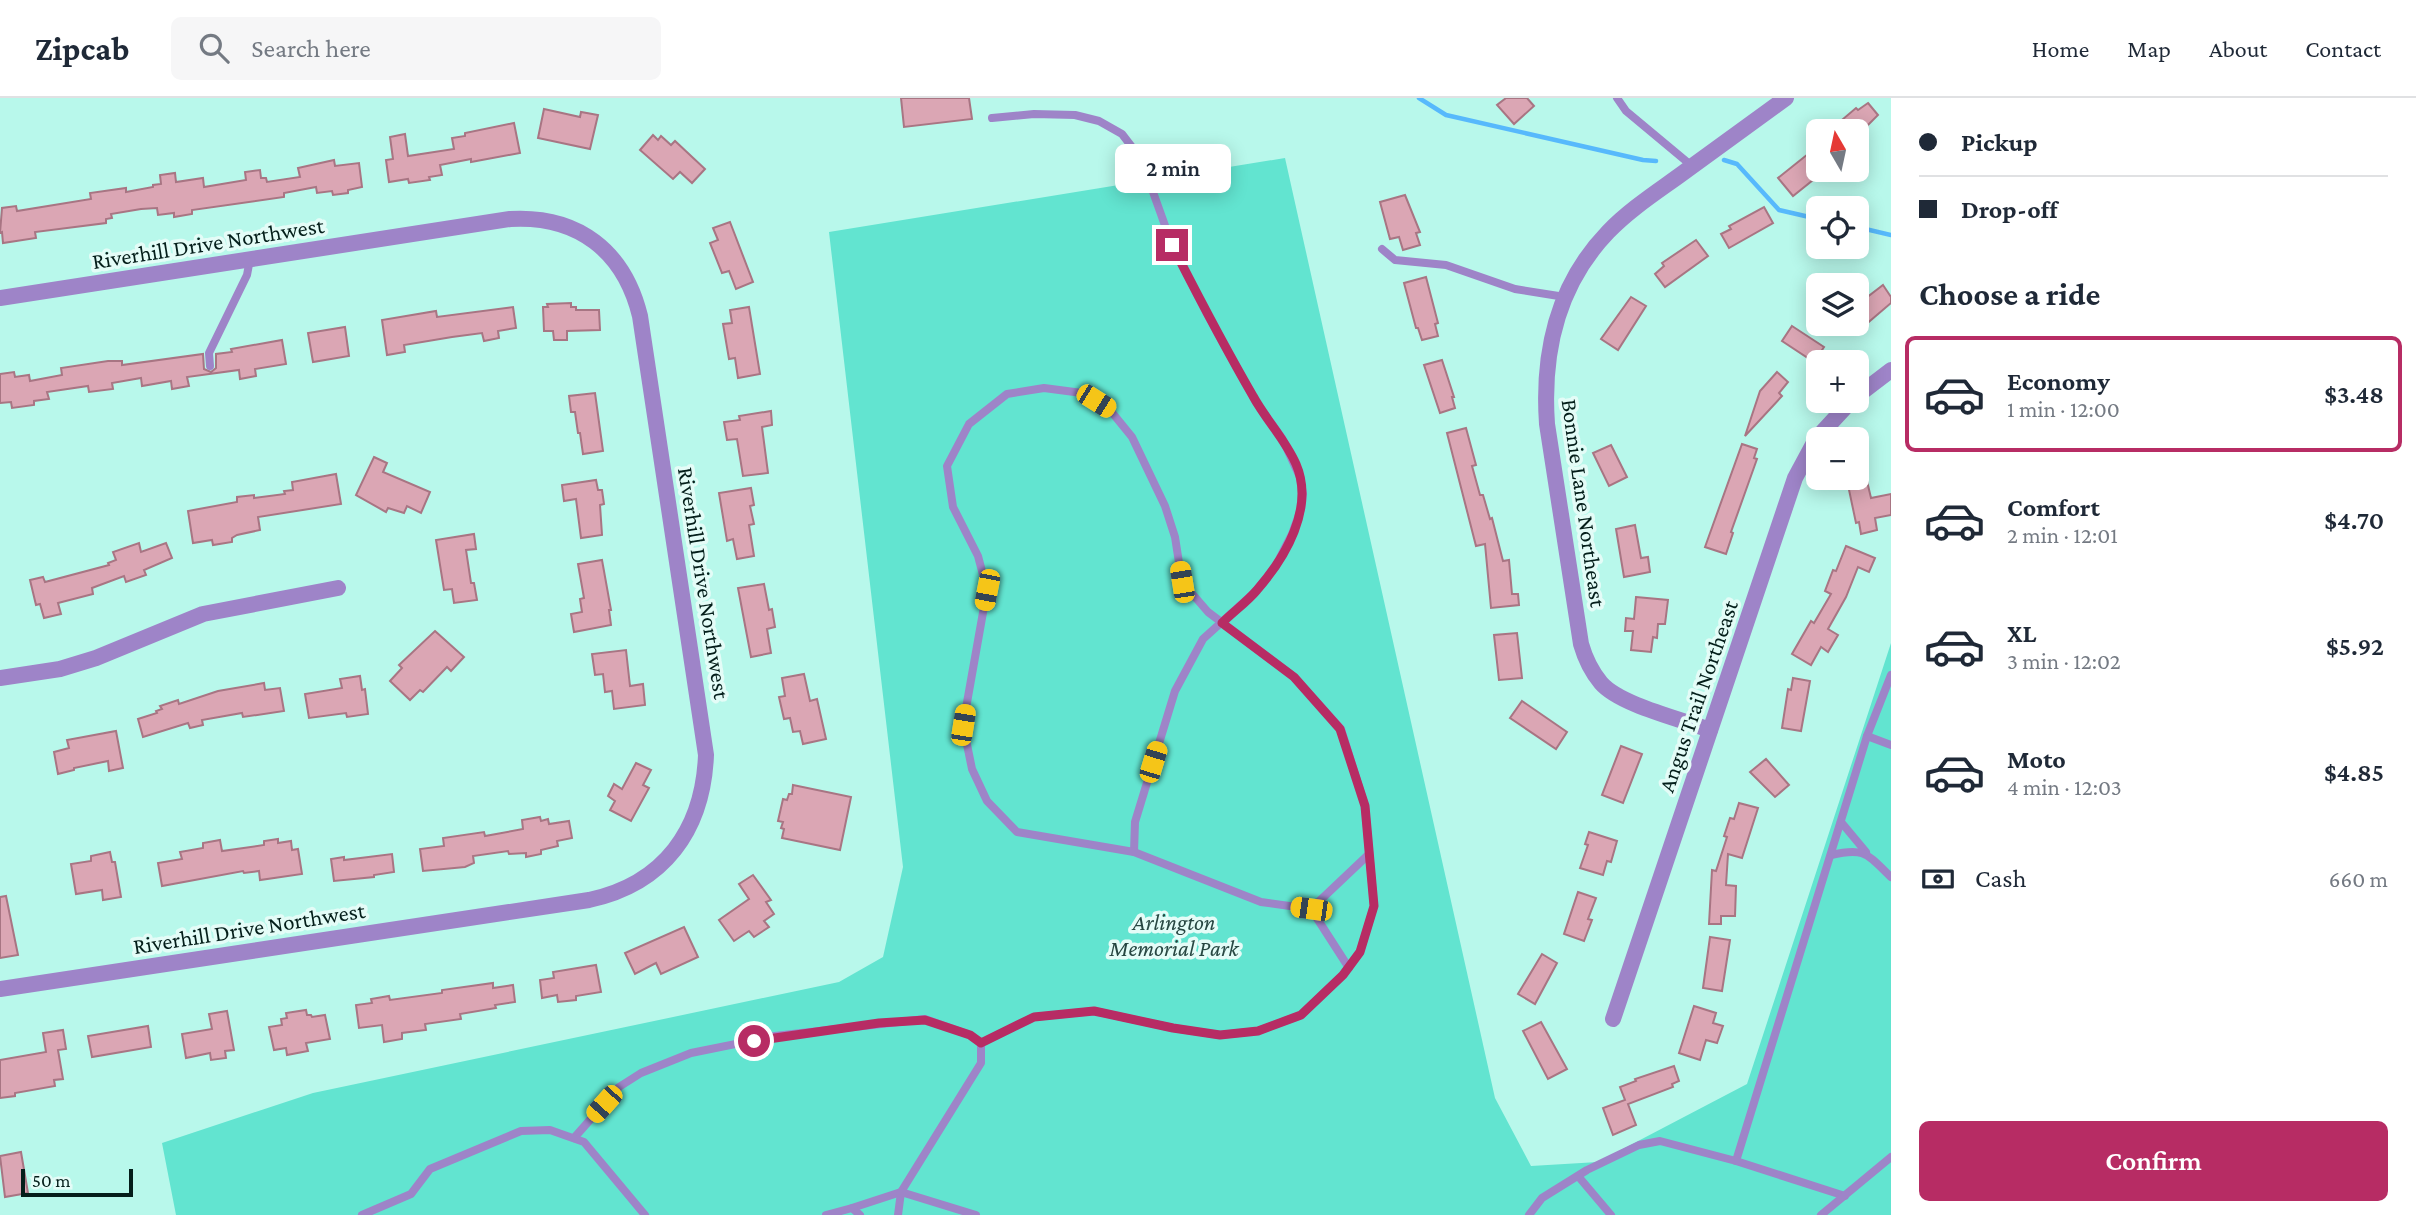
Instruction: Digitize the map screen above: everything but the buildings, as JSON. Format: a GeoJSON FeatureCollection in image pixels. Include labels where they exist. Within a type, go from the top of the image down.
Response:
{"type":"FeatureCollection","features":[{"type":"Feature","properties":{"kind":"street","name":"Bonnie Lane Northeast"},"geometry":{"type":"LineString","coordinates":[[1710,730],[1620,698],[1601,684],[1587,662],[1581,644],[1549,438],[1545,391],[1547,359],[1555,323],[1565,298],[1587,258],[1608,233],[1638,206],[1786,98]]}},
{"type":"Feature","properties":{"kind":"street","name":"Riverhill Drive Northwest"},"geometry":{"type":"LineString","coordinates":[[0,298],[526,218],[550,220],[569,226],[603,247],[617,262],[632,288],[640,316],[706,755],[705,784],[696,814],[683,840],[663,864],[631,886],[603,896],[0,989]]}},
{"type":"Feature","properties":{"kind":"street"},"geometry":{"type":"LineString","coordinates":[[1869,387],[1891,370]]}},
{"type":"Feature","properties":{"kind":"street","name":"Angus Trail Northeast"},"geometry":{"type":"LineString","coordinates":[[1613,1019],[1796,478],[1816,439],[1840,413]]}},
{"type":"Feature","properties":{"kind":"street"},"geometry":{"type":"LineString","coordinates":[[0,678],[60,669],[203,614],[338,587]]}},
{"type":"Feature","properties":{"kind":"lane"},"geometry":{"type":"LineString","coordinates":[[1617,98],[1626,111],[1692,166]]}},
{"type":"Feature","properties":{"kind":"lane"},"geometry":{"type":"LineString","coordinates":[[992,118],[1034,114],[1075,115],[1099,121],[1122,134],[1135,151],[1172,245],[1206,312],[1256,402],[1282,438],[1296,465],[1303,494],[1292,534],[1275,567],[1255,593],[1203,639],[1175,691],[1135,822],[1134,852]]}},
{"type":"Feature","properties":{"kind":"lane"},"geometry":{"type":"LineString","coordinates":[[1382,249],[1395,260],[1446,265],[1515,289],[1565,298]]}},
{"type":"Feature","properties":{"kind":"lane"},"geometry":{"type":"LineString","coordinates":[[210,366],[209,353],[247,275],[250,260]]}},
{"type":"Feature","properties":{"kind":"lane"},"geometry":{"type":"LineString","coordinates":[[981,1043],[1034,1017],[1094,1011],[1220,1035],[1258,1031],[1301,1015],[1349,968],[1360,952],[1374,906],[1365,806],[1340,729],[1294,677],[1208,612],[1182,582],[1175,537],[1165,506],[1132,437],[1110,410],[1082,393],[1044,388],[1007,394],[969,424],[947,466],[953,508],[978,556],[987,590],[963,725],[972,769],[987,801],[1017,832],[1134,852],[1261,902],[1311,909],[1349,968]]}},
{"type":"Feature","properties":{"kind":"lane"},"geometry":{"type":"LineString","coordinates":[[1736,1161],[1867,736],[1891,675]]}},
{"type":"Feature","properties":{"kind":"lane"},"geometry":{"type":"LineString","coordinates":[[1867,736],[1891,745]]}},
{"type":"Feature","properties":{"kind":"lane"},"geometry":{"type":"LineString","coordinates":[[1841,822],[1891,877]]}},
{"type":"Feature","properties":{"kind":"lane"},"geometry":{"type":"LineString","coordinates":[[1831,855],[1859,851],[1870,857]]}},
{"type":"Feature","properties":{"kind":"lane"},"geometry":{"type":"LineString","coordinates":[[1311,909],[1368,855]]}},
{"type":"Feature","properties":{"kind":"lane"},"geometry":{"type":"LineString","coordinates":[[574,1138],[619,1087],[641,1073],[691,1053],[775,1036],[925,1020],[970,1035],[981,1043]]}},
{"type":"Feature","properties":{"kind":"lane"},"geometry":{"type":"LineString","coordinates":[[898,1215],[901,1192],[981,1063],[981,1043]]}},
{"type":"Feature","properties":{"kind":"lane"},"geometry":{"type":"LineString","coordinates":[[362,1215],[411,1194],[430,1169],[521,1131],[550,1130],[584,1142],[645,1215]]}},
{"type":"Feature","properties":{"kind":"lane"},"geometry":{"type":"LineString","coordinates":[[1530,1215],[1542,1198],[1578,1175],[1639,1145],[1660,1141],[1736,1161],[1845,1196]]}},
{"type":"Feature","properties":{"kind":"lane"},"geometry":{"type":"LineString","coordinates":[[1821,1215],[1891,1157]]}},
{"type":"Feature","properties":{"kind":"lane"},"geometry":{"type":"LineString","coordinates":[[1578,1175],[1611,1215]]}},
{"type":"Feature","properties":{"kind":"lane"},"geometry":{"type":"LineString","coordinates":[[826,1215],[901,1192],[975,1215]]}},
{"type":"Feature","properties":{"kind":"lane"},"geometry":{"type":"LineString","coordinates":[[852,1208],[860,1215]]}},
{"type":"Feature","properties":{"kind":"green space","name":"Arlington Memorial Park"},"geometry":{"type":"Polygon","coordinates":[[[1285,158],[1495,1098],[1531,1166],[1598,1162],[1747,1084],[1891,643],[1891,1215],[176,1215],[162,1143],[313,1093],[839,982],[883,957],[903,867],[829,232],[1285,158]]]}},
{"type":"Feature","properties":{"kind":"waterway"},"geometry":{"type":"LineString","coordinates":[[1419,98],[1446,115],[1656,161]]}},
{"type":"Feature","properties":{"kind":"waterway"},"geometry":{"type":"LineString","coordinates":[[1724,160],[1737,164],[1779,210],[1806,216]]}},
{"type":"Feature","properties":{"kind":"waterway"},"geometry":{"type":"LineString","coordinates":[[1869,230],[1891,235]]}},
{"type":"Feature","properties":{"kind":"route"},"geometry":{"type":"LineString","coordinates":[[754,1041],[879,1023],[925,1020],[970,1035],[981,1043],[1034,1017],[1094,1011],[1220,1035],[1258,1031],[1301,1015],[1343,975],[1360,952],[1374,906],[1365,806],[1340,729],[1294,677],[1222,623],[1255,593],[1275,567],[1301,509],[1303,494],[1300,477],[1282,438],[1256,402],[1172,245]]}}]}
